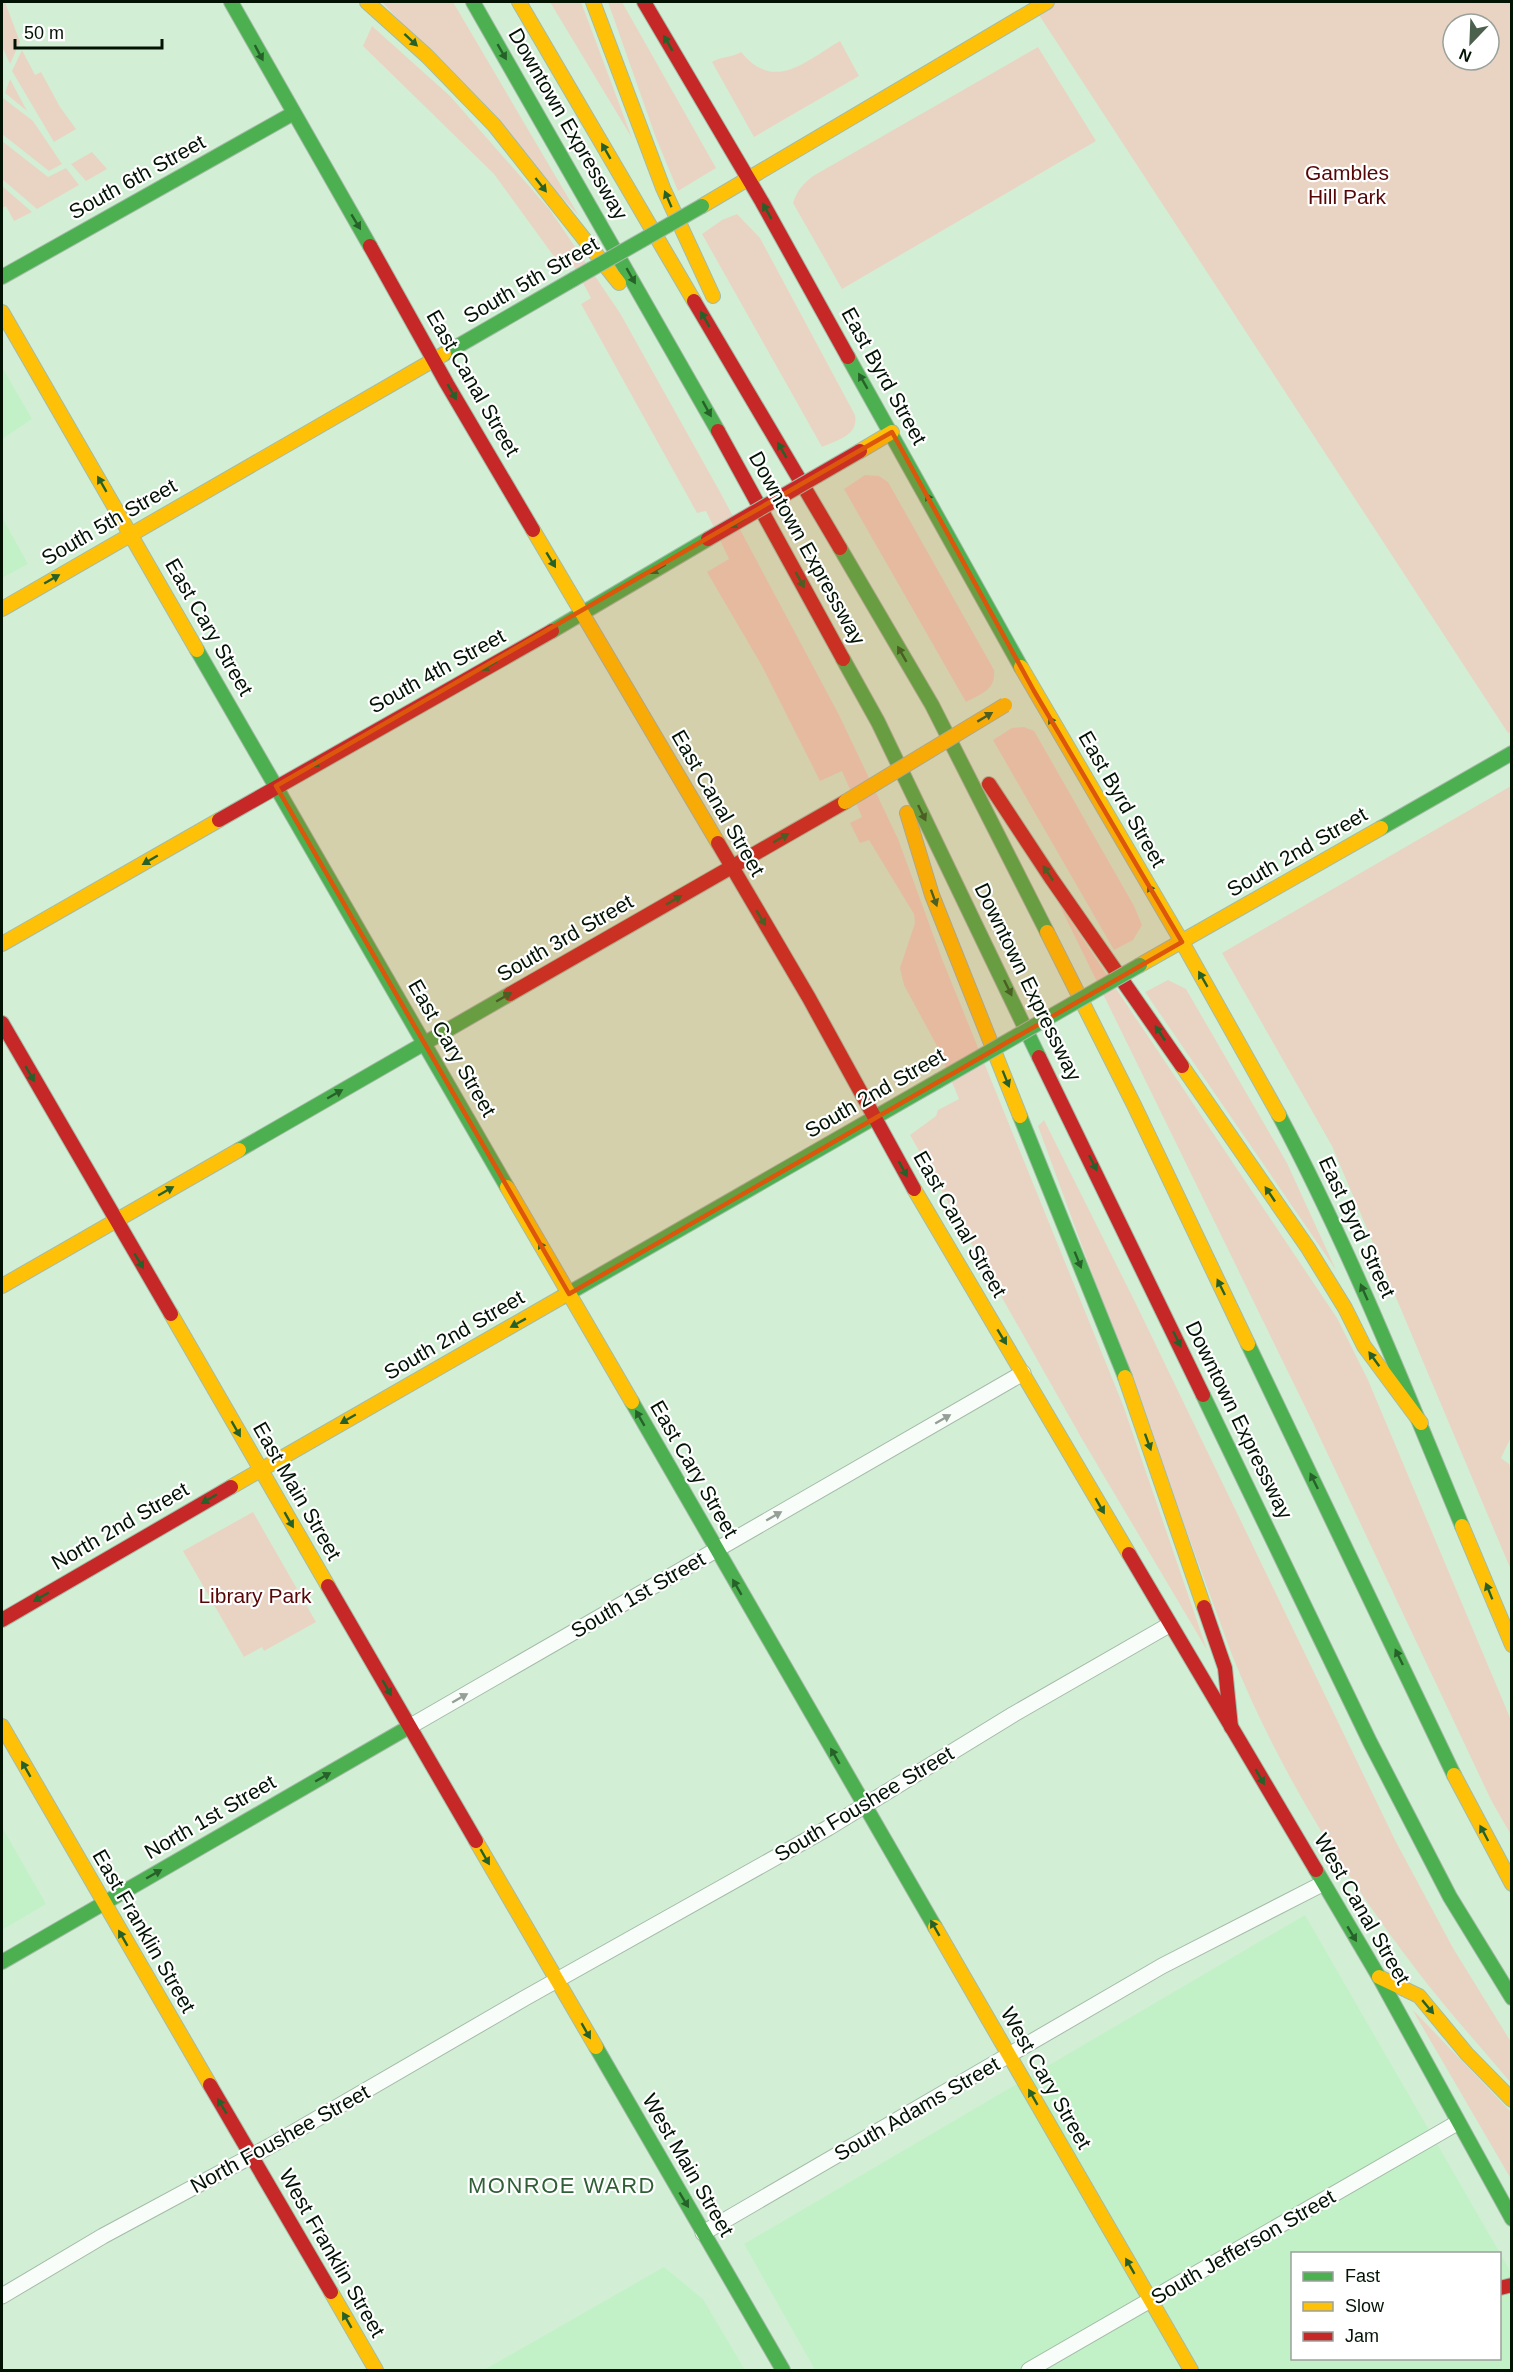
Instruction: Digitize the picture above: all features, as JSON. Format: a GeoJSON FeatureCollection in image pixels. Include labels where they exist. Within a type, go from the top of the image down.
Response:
{"type":"FeatureCollection","features":[{"type":"Feature","properties":{"kind":"main road","name":"East Canal Street"},"geometry":{"type":"LineString","coordinates":[[231,2],[292,114],[434,360],[808,998],[921,1202],[1169,1625]]}},
{"type":"Feature","properties":{"kind":"main road"},"geometry":{"type":"LineString","coordinates":[[367,2],[427,56],[494,125],[678,358]]}},
{"type":"Feature","properties":{"kind":"main road","name":"Downtown Expressway"},"geometry":{"type":"LineString","coordinates":[[473,2],[678,358],[878,722],[1370,1742],[1450,1898],[1512,1998]]}},
{"type":"Feature","properties":{"kind":"main road","name":"Downtown Expressway"},"geometry":{"type":"LineString","coordinates":[[519,2],[932,705],[1134,1105],[1469,1805],[1512,1884]]}},
{"type":"Feature","properties":{"kind":"main road"},"geometry":{"type":"LineString","coordinates":[[593,2],[638,125],[693,258],[718,307]]}},
{"type":"Feature","properties":{"kind":"main road","name":"East Byrd Street"},"geometry":{"type":"LineString","coordinates":[[644,2],[892,432],[1034,691],[1253,1066],[1302,1158],[1421,1423],[1512,1645]]}},
{"type":"Feature","properties":{"kind":"main road","name":"South 5th Street"},"geometry":{"type":"LineString","coordinates":[[2,609],[702,206],[1047,2]]}},
{"type":"Feature","properties":{"kind":"main road","name":"South 6th Street"},"geometry":{"type":"LineString","coordinates":[[2,277],[292,114]]}},
{"type":"Feature","properties":{"kind":"main road","name":"East Cary Street"},"geometry":{"type":"LineString","coordinates":[[2,312],[864,1806]]}},
{"type":"Feature","properties":{"kind":"main road"},"geometry":{"type":"LineString","coordinates":[[730,337],[734,369]]}},
{"type":"Feature","properties":{"kind":"main road","name":"South 4th Street"},"geometry":{"type":"LineString","coordinates":[[2,944],[582,613],[892,432]]}},
{"type":"Feature","properties":{"kind":"main road","name":"South 3rd Street"},"geometry":{"type":"LineString","coordinates":[[2,1286],[845,802],[1005,705],[1034,691]]}},
{"type":"Feature","properties":{"kind":"main road"},"geometry":{"type":"LineString","coordinates":[[932,705],[977,765],[1051,878],[1308,1248],[1345,1308],[1364,1346],[1421,1423]]}},
{"type":"Feature","properties":{"kind":"main road"},"geometry":{"type":"LineString","coordinates":[[878,722],[932,895],[1129,1387],[1179,1528],[1225,1668],[1231,1727]]}},
{"type":"Feature","properties":{"kind":"main road","name":"South 2nd Street"},"geometry":{"type":"LineString","coordinates":[[260,1469],[1512,753]]}},
{"type":"Feature","properties":{"kind":"main road","name":"East Main Street"},"geometry":{"type":"LineString","coordinates":[[2,1023],[557,1981]]}},
{"type":"Feature","properties":{"kind":"main road","name":"North 2nd Street"},"geometry":{"type":"LineString","coordinates":[[2,1620],[260,1469]]}},
{"type":"Feature","properties":{"kind":"main road","name":"West Canal Street"},"geometry":{"type":"LineString","coordinates":[[1169,1625],[1379,1977],[1457,2123],[1512,2219]]}},
{"type":"Feature","properties":{"kind":"main road","name":"East Franklin Street"},"geometry":{"type":"LineString","coordinates":[[2,1726],[103,1904],[252,2156]]}},
{"type":"Feature","properties":{"kind":"main road","name":"North 1st Street"},"geometry":{"type":"LineString","coordinates":[[2,1962],[409,1727]]}},
{"type":"Feature","properties":{"kind":"main road","name":"West Cary Street"},"geometry":{"type":"LineString","coordinates":[[864,1806],[1191,2370]]}},
{"type":"Feature","properties":{"kind":"main road"},"geometry":{"type":"LineString","coordinates":[[1379,1977],[1419,1996],[1467,2054],[1512,2100]]}},
{"type":"Feature","properties":{"kind":"main road","name":"West Main Street"},"geometry":{"type":"LineString","coordinates":[[557,1981],[783,2370]]}},
{"type":"Feature","properties":{"kind":"main road","name":"West Franklin Street"},"geometry":{"type":"LineString","coordinates":[[252,2156],[376,2370]]}},
{"type":"Feature","properties":{"kind":"street","name":"South 1st Street"},"geometry":{"type":"LineString","coordinates":[[409,1727],[1023,1373]]}},
{"type":"Feature","properties":{"kind":"street","name":"South Foushee Street"},"geometry":{"type":"LineString","coordinates":[[557,1981],[864,1806],[1014,1714],[1169,1625]]}},
{"type":"Feature","properties":{"kind":"street","name":"South Adams Street"},"geometry":{"type":"LineString","coordinates":[[703,2233],[1162,1966],[1322,1884]]}},
{"type":"Feature","properties":{"kind":"street","name":"North Foushee Street"},"geometry":{"type":"LineString","coordinates":[[2,2296],[103,2236],[252,2156],[557,1981]]}},
{"type":"Feature","properties":{"kind":"street","name":"South Jefferson Street"},"geometry":{"type":"LineString","coordinates":[[1029,2370],[1457,2123]]}},
{"type":"Feature","properties":{"kind":"highlighted area"},"geometry":{"type":"Polygon","coordinates":[[[892,432],[1034,691],[1182,942],[569,1294],[276,786],[892,432]]]}},
{"type":"Feature","properties":{"kind":"shaded area"},"geometry":{"type":"Polygon","coordinates":[[[2,367],[32,419],[2,439],[2,367]]]}},
{"type":"Feature","properties":{"kind":"shaded area"},"geometry":{"type":"Polygon","coordinates":[[[2,517],[28,564],[2,578],[2,517]]]}},
{"type":"Feature","properties":{"kind":"shaded area"},"geometry":{"type":"Polygon","coordinates":[[[2,1827],[46,1904],[2,1930],[2,1827]]]}},
{"type":"Feature","properties":{"kind":"shaded area"},"geometry":{"type":"Polygon","coordinates":[[[1305,1915],[1499,2252],[1291,2252],[1291,2360],[1501,2360],[1501,2255],[1511,2272],[1511,2370],[815,2370],[744,2244],[1305,1915]]]}},
{"type":"Feature","properties":{"kind":"shaded area"},"geometry":{"type":"Polygon","coordinates":[[[664,2267],[703,2299],[745,2370],[484,2370],[664,2267]]]}},
{"type":"Feature","properties":{"kind":"green space"},"geometry":{"type":"Polygon","coordinates":[[[2,2],[5,2],[20,42],[10,64],[2,46],[2,2]]]}},
{"type":"Feature","properties":{"kind":"green space"},"geometry":{"type":"Polygon","coordinates":[[[382,2],[453,2],[579,216],[382,2]]]}},
{"type":"Feature","properties":{"kind":"green space"},"geometry":{"type":"Polygon","coordinates":[[[550,2],[581,2],[632,138],[550,2]]]}},
{"type":"Feature","properties":{"kind":"green space"},"geometry":{"type":"Polygon","coordinates":[[[608,2],[622,2],[716,168],[678,191],[656,138],[608,2]]]}},
{"type":"Feature","properties":{"kind":"green space","name":"Gambles Hill Park"},"geometry":{"type":"Polygon","coordinates":[[[1047,2],[1511,2],[1511,732],[1508,733],[1035,9],[1047,2]]]}},
{"type":"Feature","properties":{"kind":"green space"},"geometry":{"type":"Polygon","coordinates":[[[372,26],[450,96],[550,210],[620,313],[720,492],[839,715],[898,839],[942,959],[1123,1405],[1207,1650],[1082,1439],[910,1135],[936,1116],[938,1110],[959,1099],[937,1046],[904,985],[900,968],[915,923],[914,914],[869,840],[860,843],[850,823],[862,817],[842,771],[820,781],[762,666],[707,572],[729,559],[706,511],[697,513],[581,304],[591,298],[567,253],[555,258],[494,174],[363,46],[372,26]]]}},
{"type":"Feature","properties":{"kind":"green space"},"geometry":{"type":"Polygon","coordinates":[[[840,41],[859,76],[754,137],[712,62],[741,52],[754,64],[766,70],[778,72],[802,64],[840,41]]]}},
{"type":"Feature","properties":{"kind":"green space"},"geometry":{"type":"Polygon","coordinates":[[[1038,47],[1096,141],[842,289],[793,203],[796,194],[813,176],[1038,47]]]}},
{"type":"Feature","properties":{"kind":"green space"},"geometry":{"type":"Polygon","coordinates":[[[22,50],[35,75],[41,72],[60,107],[76,129],[54,142],[12,71],[22,50]]]}},
{"type":"Feature","properties":{"kind":"green space"},"geometry":{"type":"Polygon","coordinates":[[[10,79],[27,111],[5,93],[10,79]]]}},
{"type":"Feature","properties":{"kind":"green space"},"geometry":{"type":"Polygon","coordinates":[[[3,98],[33,121],[62,164],[49,171],[2,134],[3,98]]]}},
{"type":"Feature","properties":{"kind":"green space"},"geometry":{"type":"Polygon","coordinates":[[[2,141],[48,177],[66,168],[79,185],[37,209],[2,179],[2,141]]]}},
{"type":"Feature","properties":{"kind":"green space"},"geometry":{"type":"Polygon","coordinates":[[[92,152],[107,169],[86,181],[71,164],[92,152]]]}},
{"type":"Feature","properties":{"kind":"green space"},"geometry":{"type":"Polygon","coordinates":[[[2,186],[32,212],[14,221],[6,206],[2,208],[2,186]]]}},
{"type":"Feature","properties":{"kind":"green space"},"geometry":{"type":"Polygon","coordinates":[[[737,214],[760,238],[855,415],[851,432],[822,447],[702,234],[722,220],[737,214]]]}},
{"type":"Feature","properties":{"kind":"green space"},"geometry":{"type":"Polygon","coordinates":[[[865,475],[879,476],[888,482],[994,670],[990,687],[966,702],[844,489],[865,475]]]}},
{"type":"Feature","properties":{"kind":"green space"},"geometry":{"type":"Polygon","coordinates":[[[1024,727],[1034,731],[1134,906],[1142,925],[1133,940],[1114,950],[993,740],[1012,728],[1024,727]]]}},
{"type":"Feature","properties":{"kind":"green space"},"geometry":{"type":"Polygon","coordinates":[[[1511,786],[1512,1435],[1501,1458],[1509,1464],[1511,1470],[1511,1570],[1332,1146],[1222,953],[1511,786]]]}},
{"type":"Feature","properties":{"kind":"green space"},"geometry":{"type":"Polygon","coordinates":[[[1058,902],[1337,1318],[1368,1380],[1511,1720],[1511,1835],[1491,1800],[1313,1423],[1058,902]]]}},
{"type":"Feature","properties":{"kind":"green space"},"geometry":{"type":"Polygon","coordinates":[[[1168,980],[1186,989],[1287,1163],[1336,1270],[1145,992],[1168,980]]]}},
{"type":"Feature","properties":{"kind":"green space"},"geometry":{"type":"Polygon","coordinates":[[[1044,1120],[1137,1306],[1396,1842],[1453,1948],[1511,2042],[1511,2083],[1429,1986],[1390,1935],[1314,1820],[1270,1739],[1232,1655],[1038,1126],[1044,1120]]]}},
{"type":"Feature","properties":{"kind":"green space","name":"Library Park"},"geometry":{"type":"Polygon","coordinates":[[[253,1512],[316,1622],[264,1651],[262,1647],[244,1657],[183,1551],[253,1512]]]}},
{"type":"Feature","properties":{"kind":"green space"},"geometry":{"type":"Polygon","coordinates":[[[1412,2009],[1511,2112],[1511,2179],[1412,2009]]]}},
{"type":"Feature","properties":{"kind":"traffic: fast"},"geometry":{"type":"LineString","coordinates":[[231,2],[370,246]]}},
{"type":"Feature","properties":{"kind":"traffic: fast"},"geometry":{"type":"LineString","coordinates":[[473,2],[718,431]]}},
{"type":"Feature","properties":{"kind":"traffic: fast"},"geometry":{"type":"LineString","coordinates":[[2,277],[292,114]]}},
{"type":"Feature","properties":{"kind":"traffic: fast"},"geometry":{"type":"LineString","coordinates":[[574,279],[702,206]]}},
{"type":"Feature","properties":{"kind":"traffic: fast"},"geometry":{"type":"LineString","coordinates":[[444,354],[574,279]]}},
{"type":"Feature","properties":{"kind":"traffic: fast"},"geometry":{"type":"LineString","coordinates":[[848,357],[1021,667]]}},
{"type":"Feature","properties":{"kind":"traffic: fast"},"geometry":{"type":"LineString","coordinates":[[552,631],[708,539]]}},
{"type":"Feature","properties":{"kind":"traffic: fast"},"geometry":{"type":"LineString","coordinates":[[840,548],[932,705],[1047,932]]}},
{"type":"Feature","properties":{"kind":"traffic: fast"},"geometry":{"type":"LineString","coordinates":[[197,650],[507,1187]]}},
{"type":"Feature","properties":{"kind":"traffic: fast"},"geometry":{"type":"LineString","coordinates":[[843,659],[878,722],[1039,1057]]}},
{"type":"Feature","properties":{"kind":"traffic: fast"},"geometry":{"type":"LineString","coordinates":[[1381,828],[1512,753]]}},
{"type":"Feature","properties":{"kind":"traffic: fast"},"geometry":{"type":"LineString","coordinates":[[938,1081],[1140,965]]}},
{"type":"Feature","properties":{"kind":"traffic: fast"},"geometry":{"type":"LineString","coordinates":[[239,1150],[510,994]]}},
{"type":"Feature","properties":{"kind":"traffic: fast"},"geometry":{"type":"LineString","coordinates":[[562,1297],[938,1081]]}},
{"type":"Feature","properties":{"kind":"traffic: fast"},"geometry":{"type":"LineString","coordinates":[[1279,1115],[1353,1267],[1462,1526]]}},
{"type":"Feature","properties":{"kind":"traffic: fast"},"geometry":{"type":"LineString","coordinates":[[1020,1116],[1125,1377]]}},
{"type":"Feature","properties":{"kind":"traffic: fast"},"geometry":{"type":"LineString","coordinates":[[1248,1344],[1454,1775]]}},
{"type":"Feature","properties":{"kind":"traffic: fast"},"geometry":{"type":"LineString","coordinates":[[1203,1395],[1370,1742],[1450,1897],[1512,1998]]}},
{"type":"Feature","properties":{"kind":"traffic: fast"},"geometry":{"type":"LineString","coordinates":[[632,1402],[935,1927]]}},
{"type":"Feature","properties":{"kind":"traffic: fast"},"geometry":{"type":"LineString","coordinates":[[2,1962],[409,1727]]}},
{"type":"Feature","properties":{"kind":"traffic: fast"},"geometry":{"type":"LineString","coordinates":[[1316,1870],[1379,1977],[1512,2219]]}},
{"type":"Feature","properties":{"kind":"traffic: fast"},"geometry":{"type":"LineString","coordinates":[[596,2047],[783,2370]]}},
{"type":"Feature","properties":{"kind":"traffic: slow"},"geometry":{"type":"LineString","coordinates":[[367,2],[427,56],[494,125],[619,283]]}},
{"type":"Feature","properties":{"kind":"traffic: slow"},"geometry":{"type":"LineString","coordinates":[[519,2],[694,301]]}},
{"type":"Feature","properties":{"kind":"traffic: slow"},"geometry":{"type":"LineString","coordinates":[[593,2],[663,188],[713,296]]}},
{"type":"Feature","properties":{"kind":"traffic: slow"},"geometry":{"type":"LineString","coordinates":[[702,206],[1047,2]]}},
{"type":"Feature","properties":{"kind":"traffic: slow"},"geometry":{"type":"LineString","coordinates":[[2,312],[197,650]]}},
{"type":"Feature","properties":{"kind":"traffic: slow"},"geometry":{"type":"LineString","coordinates":[[2,609],[444,354]]}},
{"type":"Feature","properties":{"kind":"traffic: slow"},"geometry":{"type":"LineString","coordinates":[[860,451],[892,432]]}},
{"type":"Feature","properties":{"kind":"traffic: slow"},"geometry":{"type":"LineString","coordinates":[[533,530],[718,843]]}},
{"type":"Feature","properties":{"kind":"traffic: slow"},"geometry":{"type":"LineString","coordinates":[[1021,667],[1182,942],[1279,1115]]}},
{"type":"Feature","properties":{"kind":"traffic: slow"},"geometry":{"type":"LineString","coordinates":[[845,802],[1005,705]]}},
{"type":"Feature","properties":{"kind":"traffic: slow"},"geometry":{"type":"LineString","coordinates":[[907,813],[932,895],[1020,1116]]}},
{"type":"Feature","properties":{"kind":"traffic: slow"},"geometry":{"type":"LineString","coordinates":[[2,944],[219,820]]}},
{"type":"Feature","properties":{"kind":"traffic: slow"},"geometry":{"type":"LineString","coordinates":[[1140,965],[1381,828]]}},
{"type":"Feature","properties":{"kind":"traffic: slow"},"geometry":{"type":"LineString","coordinates":[[1047,932],[1134,1105],[1248,1344]]}},
{"type":"Feature","properties":{"kind":"traffic: slow"},"geometry":{"type":"LineString","coordinates":[[1182,1066],[1308,1248],[1345,1308],[1364,1346],[1421,1423]]}},
{"type":"Feature","properties":{"kind":"traffic: slow"},"geometry":{"type":"LineString","coordinates":[[2,1286],[239,1150]]}},
{"type":"Feature","properties":{"kind":"traffic: slow"},"geometry":{"type":"LineString","coordinates":[[507,1187],[632,1402]]}},
{"type":"Feature","properties":{"kind":"traffic: slow"},"geometry":{"type":"LineString","coordinates":[[914,1189],[1129,1554]]}},
{"type":"Feature","properties":{"kind":"traffic: slow"},"geometry":{"type":"LineString","coordinates":[[231,1487],[562,1297]]}},
{"type":"Feature","properties":{"kind":"traffic: slow"},"geometry":{"type":"LineString","coordinates":[[171,1314],[328,1586]]}},
{"type":"Feature","properties":{"kind":"traffic: slow"},"geometry":{"type":"LineString","coordinates":[[1125,1377],[1204,1607]]}},
{"type":"Feature","properties":{"kind":"traffic: slow"},"geometry":{"type":"LineString","coordinates":[[1462,1526],[1512,1645]]}},
{"type":"Feature","properties":{"kind":"traffic: slow"},"geometry":{"type":"LineString","coordinates":[[2,1726],[210,2085]]}},
{"type":"Feature","properties":{"kind":"traffic: slow"},"geometry":{"type":"LineString","coordinates":[[1454,1775],[1512,1884]]}},
{"type":"Feature","properties":{"kind":"traffic: slow"},"geometry":{"type":"LineString","coordinates":[[476,1841],[596,2047]]}},
{"type":"Feature","properties":{"kind":"traffic: slow"},"geometry":{"type":"LineString","coordinates":[[935,1927],[1191,2370]]}},
{"type":"Feature","properties":{"kind":"traffic: slow"},"geometry":{"type":"LineString","coordinates":[[1379,1977],[1419,1996],[1467,2054],[1512,2100]]}},
{"type":"Feature","properties":{"kind":"traffic: slow"},"geometry":{"type":"LineString","coordinates":[[331,2292],[376,2370]]}},
{"type":"Feature","properties":{"kind":"traffic: jam"},"geometry":{"type":"LineString","coordinates":[[644,2],[762,202],[848,357]]}},
{"type":"Feature","properties":{"kind":"traffic: jam"},"geometry":{"type":"LineString","coordinates":[[370,246],[447,384],[533,530]]}},
{"type":"Feature","properties":{"kind":"traffic: jam"},"geometry":{"type":"LineString","coordinates":[[694,301],[840,548]]}},
{"type":"Feature","properties":{"kind":"traffic: jam"},"geometry":{"type":"LineString","coordinates":[[718,431],[843,659]]}},
{"type":"Feature","properties":{"kind":"traffic: jam"},"geometry":{"type":"LineString","coordinates":[[708,539],[860,451]]}},
{"type":"Feature","properties":{"kind":"traffic: jam"},"geometry":{"type":"LineString","coordinates":[[219,820],[552,631]]}},
{"type":"Feature","properties":{"kind":"traffic: jam"},"geometry":{"type":"LineString","coordinates":[[989,784],[1051,878],[1182,1066]]}},
{"type":"Feature","properties":{"kind":"traffic: jam"},"geometry":{"type":"LineString","coordinates":[[510,994],[845,802]]}},
{"type":"Feature","properties":{"kind":"traffic: jam"},"geometry":{"type":"LineString","coordinates":[[718,843],[809,998],[914,1189]]}},
{"type":"Feature","properties":{"kind":"traffic: jam"},"geometry":{"type":"LineString","coordinates":[[2,1023],[171,1314]]}},
{"type":"Feature","properties":{"kind":"traffic: jam"},"geometry":{"type":"LineString","coordinates":[[1039,1057],[1203,1395]]}},
{"type":"Feature","properties":{"kind":"traffic: jam"},"geometry":{"type":"LineString","coordinates":[[2,1620],[231,1487]]}},
{"type":"Feature","properties":{"kind":"traffic: jam"},"geometry":{"type":"LineString","coordinates":[[1129,1554],[1316,1870]]}},
{"type":"Feature","properties":{"kind":"traffic: jam"},"geometry":{"type":"LineString","coordinates":[[328,1586],[476,1841]]}},
{"type":"Feature","properties":{"kind":"traffic: jam"},"geometry":{"type":"LineString","coordinates":[[1204,1607],[1225,1668],[1231,1727]]}},
{"type":"Feature","properties":{"kind":"traffic: jam"},"geometry":{"type":"LineString","coordinates":[[210,2085],[331,2292]]}},
{"type":"Feature","properties":{"kind":"traffic: jam"},"geometry":{"type":"LineString","coordinates":[[1501,2288],[1512,2285]]}},
{"type":"Feature","properties":{"kind":"district","name":"MONROE WARD"},"geometry":{"type":"Point","coordinates":[562,2185]}}]}
